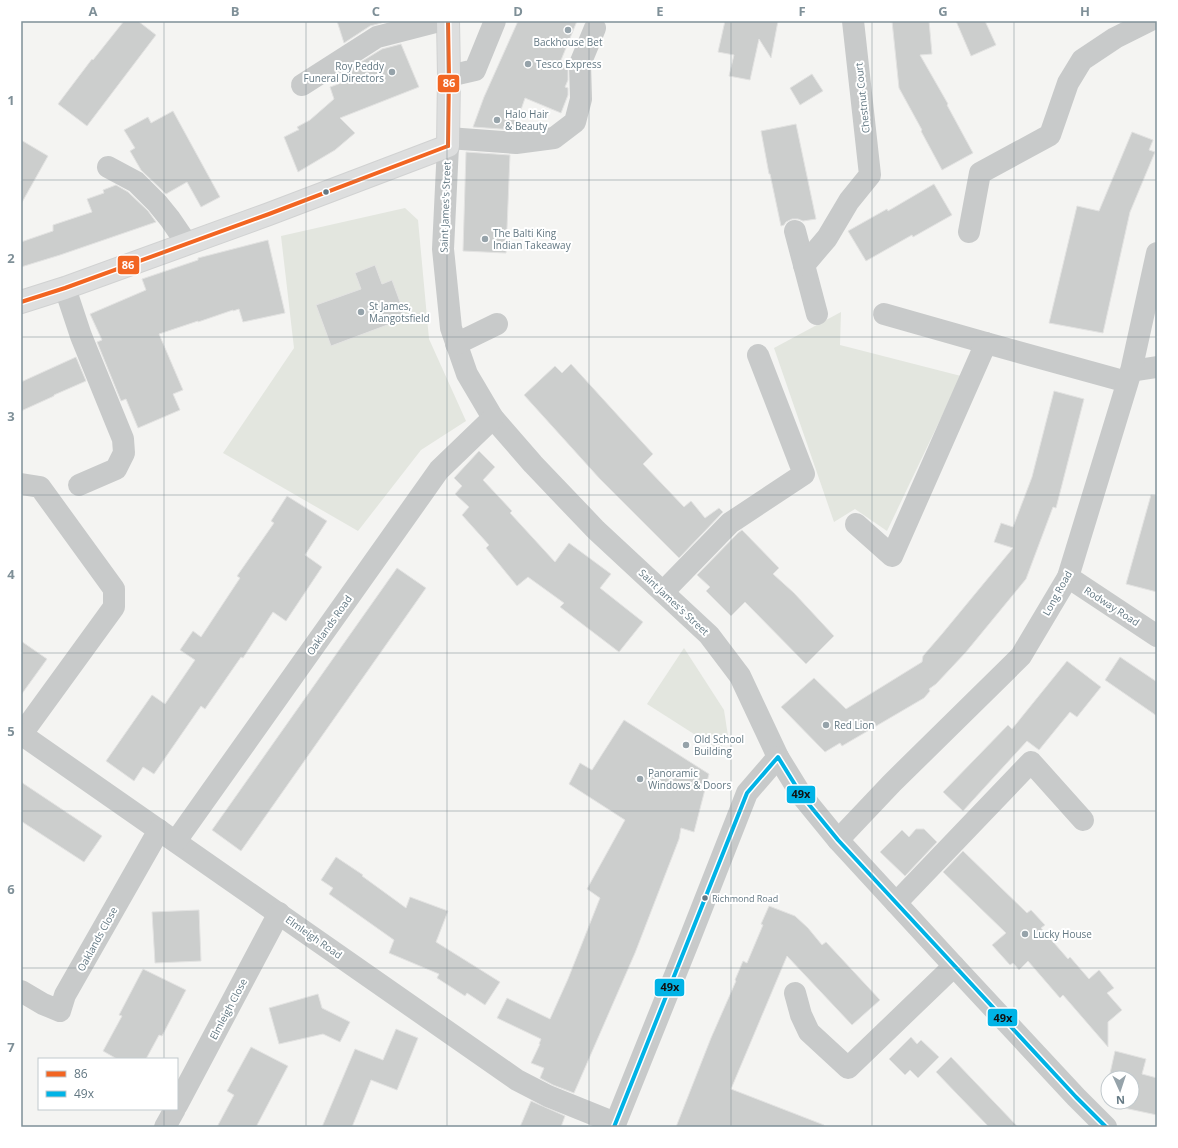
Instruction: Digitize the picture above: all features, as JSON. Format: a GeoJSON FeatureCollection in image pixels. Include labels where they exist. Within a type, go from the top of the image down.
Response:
{"type":"FeatureCollection","features":[{"type":"Feature","properties":{"kind":"main road"},"geometry":{"type":"LineString","coordinates":[[21,302],[65,288],[276,212],[448,142],[448,21]]}},
{"type":"Feature","properties":{"kind":"street"},"geometry":{"type":"LineString","coordinates":[[302,84],[377,37],[439,21]]}},
{"type":"Feature","properties":{"kind":"street"},"geometry":{"type":"LineString","coordinates":[[449,76],[475,70],[495,21]]}},
{"type":"Feature","properties":{"kind":"street","name":"Chestnut Court"},"geometry":{"type":"LineString","coordinates":[[804,266],[827,238],[849,201],[870,175],[853,21]]}},
{"type":"Feature","properties":{"kind":"street"},"geometry":{"type":"LineString","coordinates":[[969,232],[980,173],[1050,135],[1068,83],[1082,60],[1114,38],[1149,21]]}},
{"type":"Feature","properties":{"kind":"street"},"geometry":{"type":"LineString","coordinates":[[448,142],[516,143],[554,138],[575,122],[581,99],[580,64],[595,28]]}},
{"type":"Feature","properties":{"kind":"street","name":"Saint James's Street"},"geometry":{"type":"LineString","coordinates":[[448,142],[443,249],[451,328],[467,374],[493,418],[533,464],[596,530],[709,635],[740,676],[778,757],[802,796],[838,840],[1076,1097],[1106,1127]]}},
{"type":"Feature","properties":{"kind":"street"},"geometry":{"type":"LineString","coordinates":[[108,167],[136,182],[170,219],[187,244]]}},
{"type":"Feature","properties":{"kind":"street"},"geometry":{"type":"LineString","coordinates":[[795,231],[817,314]]}},
{"type":"Feature","properties":{"kind":"street","name":"Long Road"},"geometry":{"type":"LineString","coordinates":[[838,840],[892,783],[1021,656],[1068,577],[1129,377],[1157,253]]}},
{"type":"Feature","properties":{"kind":"street"},"geometry":{"type":"LineString","coordinates":[[65,288],[81,336],[123,439],[124,453],[116,469],[79,485]]}},
{"type":"Feature","properties":{"kind":"street"},"geometry":{"type":"LineString","coordinates":[[884,314],[986,342],[1129,377],[1157,367]]}},
{"type":"Feature","properties":{"kind":"street"},"geometry":{"type":"LineString","coordinates":[[456,344],[497,324]]}},
{"type":"Feature","properties":{"kind":"street"},"geometry":{"type":"LineString","coordinates":[[856,524],[892,556],[986,342]]}},
{"type":"Feature","properties":{"kind":"street"},"geometry":{"type":"LineString","coordinates":[[662,592],[730,523],[804,474],[758,355]]}},
{"type":"Feature","properties":{"kind":"street","name":"Oaklands Road"},"geometry":{"type":"LineString","coordinates":[[167,836],[439,470],[493,418]]}},
{"type":"Feature","properties":{"kind":"street"},"geometry":{"type":"LineString","coordinates":[[21,484],[40,486],[114,589],[114,607],[21,735]]}},
{"type":"Feature","properties":{"kind":"street","name":"Rodway Road"},"geometry":{"type":"LineString","coordinates":[[1068,577],[1157,636]]}},
{"type":"Feature","properties":{"kind":"street","name":"Elmleigh Road"},"geometry":{"type":"LineString","coordinates":[[21,735],[280,913],[517,1080],[548,1096],[614,1125]]}},
{"type":"Feature","properties":{"kind":"street"},"geometry":{"type":"LineString","coordinates":[[614,1125],[685,952],[746,793],[778,757]]}},
{"type":"Feature","properties":{"kind":"street"},"geometry":{"type":"LineString","coordinates":[[896,903],[1031,762],[1084,820]]}},
{"type":"Feature","properties":{"kind":"street","name":"Oaklands Close"},"geometry":{"type":"LineString","coordinates":[[21,991],[60,1011],[65,996],[167,836]]}},
{"type":"Feature","properties":{"kind":"street","name":"Elmleigh Close"},"geometry":{"type":"LineString","coordinates":[[178,1103],[280,913]]}},
{"type":"Feature","properties":{"kind":"street"},"geometry":{"type":"LineString","coordinates":[[795,993],[801,1015],[809,1032],[848,1068],[954,966]]}},
{"type":"Feature","properties":{"kind":"street"},"geometry":{"type":"LineString","coordinates":[[165,1127],[174,1110]]}},
{"type":"Feature","properties":{"kind":"shaded area"},"geometry":{"type":"Polygon","coordinates":[[[405,208],[418,220],[429,339],[466,421],[421,450],[358,531],[223,453],[294,348],[281,236],[405,208]]]}},
{"type":"Feature","properties":{"kind":"shaded area"},"geometry":{"type":"Polygon","coordinates":[[[841,312],[840,345],[961,376],[887,531],[855,509],[834,522],[774,348],[841,312]]]}},
{"type":"Feature","properties":{"kind":"shaded area"},"geometry":{"type":"Polygon","coordinates":[[[684,648],[724,710],[728,736],[719,750],[647,704],[684,648]]]}},
{"type":"Feature","properties":{"kind":"building"},"geometry":{"type":"Polygon","coordinates":[[[124,21],[138,21],[156,35],[87,126],[58,104],[92,59],[93,60],[124,21]]]}},
{"type":"Feature","properties":{"kind":"building"},"geometry":{"type":"Polygon","coordinates":[[[337,21],[389,21],[370,26],[344,43],[337,21]]]}},
{"type":"Feature","properties":{"kind":"building"},"geometry":{"type":"Polygon","coordinates":[[[518,21],[577,21],[559,65],[568,69],[568,80],[565,87],[568,88],[568,95],[561,113],[525,98],[514,130],[473,127],[484,97],[518,21]]]}},
{"type":"Feature","properties":{"kind":"building"},"geometry":{"type":"Polygon","coordinates":[[[725,21],[778,21],[771,58],[759,39],[750,80],[729,76],[734,55],[718,52],[725,21]]]}},
{"type":"Feature","properties":{"kind":"building"},"geometry":{"type":"Polygon","coordinates":[[[892,21],[929,21],[932,54],[920,55],[948,104],[947,105],[973,153],[942,170],[899,88],[892,21]]]}},
{"type":"Feature","properties":{"kind":"building"},"geometry":{"type":"Polygon","coordinates":[[[956,21],[985,21],[996,45],[971,56],[956,21]]]}},
{"type":"Feature","properties":{"kind":"building"},"geometry":{"type":"Polygon","coordinates":[[[401,44],[419,87],[340,118],[355,133],[335,150],[298,172],[284,137],[299,130],[297,127],[310,120],[334,99],[330,87],[352,79],[348,70],[382,49],[401,44]]]}},
{"type":"Feature","properties":{"kind":"building"},"geometry":{"type":"Polygon","coordinates":[[[812,74],[823,91],[800,105],[790,88],[812,74]]]}},
{"type":"Feature","properties":{"kind":"building"},"geometry":{"type":"Polygon","coordinates":[[[173,111],[220,197],[201,207],[187,182],[166,194],[141,170],[130,151],[135,148],[124,130],[148,117],[151,123],[173,111]]]}},
{"type":"Feature","properties":{"kind":"building"},"geometry":{"type":"Polygon","coordinates":[[[796,124],[816,219],[803,221],[792,219],[781,226],[761,131],[796,124]]]}},
{"type":"Feature","properties":{"kind":"building"},"geometry":{"type":"Polygon","coordinates":[[[1132,132],[1153,140],[1149,150],[1155,152],[1130,212],[1103,333],[1049,323],[1077,206],[1099,211],[1132,132]]]}},
{"type":"Feature","properties":{"kind":"building"},"geometry":{"type":"Polygon","coordinates":[[[21,140],[48,156],[21,204],[21,140]]]}},
{"type":"Feature","properties":{"kind":"building"},"geometry":{"type":"Polygon","coordinates":[[[466,152],[510,155],[506,253],[463,251],[466,152]]]}},
{"type":"Feature","properties":{"kind":"building"},"geometry":{"type":"Polygon","coordinates":[[[934,184],[952,215],[913,237],[912,235],[866,261],[848,231],[887,209],[888,211],[934,184]]]}},
{"type":"Feature","properties":{"kind":"building"},"geometry":{"type":"Polygon","coordinates":[[[116,185],[128,192],[148,211],[156,222],[21,267],[21,242],[53,231],[53,225],[92,212],[87,199],[104,193],[103,190],[116,185]]]}},
{"type":"Feature","properties":{"kind":"building"},"geometry":{"type":"Polygon","coordinates":[[[268,240],[285,313],[243,322],[239,309],[233,310],[159,334],[183,390],[173,394],[180,410],[138,428],[126,399],[121,401],[97,342],[102,340],[90,314],[146,290],[142,279],[198,260],[198,258],[268,240]]]}},
{"type":"Feature","properties":{"kind":"building","name":"St James, Mangotsfield"},"geometry":{"type":"Polygon","coordinates":[[[375,265],[382,284],[392,280],[406,318],[331,346],[316,305],[361,289],[355,273],[375,265]]]}},
{"type":"Feature","properties":{"kind":"building"},"geometry":{"type":"Polygon","coordinates":[[[76,357],[86,381],[21,411],[21,382],[76,357]]]}},
{"type":"Feature","properties":{"kind":"building"},"geometry":{"type":"Polygon","coordinates":[[[571,364],[653,454],[643,464],[684,507],[691,501],[705,518],[719,508],[723,512],[679,558],[600,479],[524,395],[555,366],[562,373],[571,364]]]}},
{"type":"Feature","properties":{"kind":"building"},"geometry":{"type":"Polygon","coordinates":[[[1054,391],[1084,399],[1056,508],[1053,507],[1026,579],[966,652],[936,684],[929,689],[930,691],[924,698],[842,746],[840,743],[825,752],[781,707],[814,678],[846,709],[922,662],[923,656],[1013,548],[994,542],[1001,523],[1013,527],[1032,477],[1054,391]]]}},
{"type":"Feature","properties":{"kind":"building"},"geometry":{"type":"Polygon","coordinates":[[[479,451],[495,467],[483,480],[512,511],[510,513],[555,562],[569,543],[611,574],[600,588],[643,622],[619,652],[560,607],[564,603],[528,577],[517,586],[486,548],[489,545],[462,515],[469,507],[455,494],[462,486],[454,478],[479,451]]]}},
{"type":"Feature","properties":{"kind":"building"},"geometry":{"type":"Polygon","coordinates":[[[1151,495],[1157,496],[1157,592],[1126,584],[1151,495]]]}},
{"type":"Feature","properties":{"kind":"building"},"geometry":{"type":"Polygon","coordinates":[[[287,496],[327,521],[305,555],[322,567],[286,621],[273,612],[243,658],[241,657],[205,709],[201,706],[154,774],[143,767],[134,781],[106,761],[152,695],[165,704],[195,660],[180,650],[193,631],[201,637],[240,578],[237,576],[274,523],[271,521],[287,496]]]}},
{"type":"Feature","properties":{"kind":"building"},"geometry":{"type":"Polygon","coordinates":[[[742,530],[779,568],[773,574],[794,593],[834,636],[806,664],[745,602],[731,616],[706,591],[710,587],[697,575],[742,530]]]}},
{"type":"Feature","properties":{"kind":"building"},"geometry":{"type":"Polygon","coordinates":[[[397,568],[426,588],[241,851],[212,830],[397,568]]]}},
{"type":"Feature","properties":{"kind":"building"},"geometry":{"type":"Polygon","coordinates":[[[21,641],[47,659],[21,695],[21,641]]]}},
{"type":"Feature","properties":{"kind":"building"},"geometry":{"type":"Polygon","coordinates":[[[1120,657],[1157,682],[1157,716],[1105,680],[1120,657]]]}},
{"type":"Feature","properties":{"kind":"building"},"geometry":{"type":"Polygon","coordinates":[[[1067,661],[1101,687],[1077,717],[1070,712],[1039,750],[1027,741],[963,811],[943,792],[1008,725],[1012,729],[1067,661]]]}},
{"type":"Feature","properties":{"kind":"building"},"geometry":{"type":"Polygon","coordinates":[[[624,720],[709,774],[694,832],[681,828],[679,839],[635,953],[574,1093],[540,1078],[544,1068],[531,1063],[541,1039],[497,1018],[507,998],[550,1019],[568,979],[600,898],[587,889],[625,820],[569,784],[580,763],[592,770],[624,720]]]}},
{"type":"Feature","properties":{"kind":"building"},"geometry":{"type":"Polygon","coordinates":[[[21,782],[102,836],[84,862],[21,821],[21,782]]]}},
{"type":"Feature","properties":{"kind":"building"},"geometry":{"type":"Polygon","coordinates":[[[916,829],[924,829],[937,842],[905,876],[880,852],[902,830],[909,837],[916,829]]]}},
{"type":"Feature","properties":{"kind":"building"},"geometry":{"type":"Polygon","coordinates":[[[963,851],[1027,913],[1031,910],[1045,925],[1041,928],[1068,959],[1070,957],[1089,979],[1099,970],[1114,988],[1107,993],[1122,1010],[1108,1022],[1108,1047],[1063,995],[1060,998],[1028,961],[1019,970],[1013,963],[1010,965],[992,945],[1006,933],[943,872],[963,851]]]}},
{"type":"Feature","properties":{"kind":"building"},"geometry":{"type":"Polygon","coordinates":[[[336,857],[363,875],[362,876],[406,908],[410,897],[448,911],[436,942],[500,982],[485,1005],[467,993],[465,996],[437,978],[439,974],[389,953],[394,940],[329,894],[333,888],[321,880],[336,857]]]}},
{"type":"Feature","properties":{"kind":"building"},"geometry":{"type":"Polygon","coordinates":[[[769,906],[795,916],[808,928],[822,945],[826,942],[880,1000],[852,1025],[787,956],[731,1089],[824,1125],[824,1127],[676,1127],[711,1038],[736,981],[735,980],[743,961],[747,963],[763,925],[761,924],[769,906]]]}},
{"type":"Feature","properties":{"kind":"building"},"geometry":{"type":"Polygon","coordinates":[[[199,910],[201,961],[155,963],[152,912],[199,910]]]}},
{"type":"Feature","properties":{"kind":"building"},"geometry":{"type":"Polygon","coordinates":[[[143,969],[186,990],[162,1036],[159,1035],[147,1058],[115,1058],[103,1051],[122,1016],[119,1015],[143,969]]]}},
{"type":"Feature","properties":{"kind":"building"},"geometry":{"type":"Polygon","coordinates":[[[318,994],[322,1008],[350,1022],[340,1042],[323,1034],[279,1044],[269,1008],[318,994]]]}},
{"type":"Feature","properties":{"kind":"building"},"geometry":{"type":"Polygon","coordinates":[[[396,1029],[418,1038],[397,1090],[371,1080],[352,1127],[322,1127],[355,1049],[383,1060],[396,1029]]]}},
{"type":"Feature","properties":{"kind":"building"},"geometry":{"type":"Polygon","coordinates":[[[911,1037],[917,1044],[921,1040],[939,1057],[918,1078],[910,1070],[905,1075],[889,1059],[911,1037]]]}},
{"type":"Feature","properties":{"kind":"building"},"geometry":{"type":"Polygon","coordinates":[[[251,1047],[288,1066],[256,1127],[217,1127],[234,1095],[227,1091],[251,1047]]]}},
{"type":"Feature","properties":{"kind":"building"},"geometry":{"type":"Polygon","coordinates":[[[1115,1051],[1146,1059],[1142,1074],[1157,1078],[1157,1115],[1133,1110],[1140,1110],[1140,1070],[1111,1070],[1115,1051]]]}},
{"type":"Feature","properties":{"kind":"building"},"geometry":{"type":"Polygon","coordinates":[[[951,1057],[1018,1127],[989,1127],[958,1095],[936,1072],[951,1057]]]}},
{"type":"Feature","properties":{"kind":"building"},"geometry":{"type":"Polygon","coordinates":[[[531,1101],[565,1116],[561,1127],[520,1127],[531,1101]]]}},
{"type":"Feature","properties":{"kind":"transit line","name":"86"},"geometry":{"type":"LineString","coordinates":[[448,21],[448,146]]}},
{"type":"Feature","properties":{"kind":"transit line","name":"86"},"geometry":{"type":"LineString","coordinates":[[21,302],[65,288],[269,214],[448,146]]}},
{"type":"Feature","properties":{"kind":"transit line","name":"49x"},"geometry":{"type":"LineString","coordinates":[[614,1127],[747,793],[778,757],[802,796],[838,840],[1076,1097],[1106,1127]]}},
{"type":"Feature","properties":{"kind":"place","name":"Backhouse Bet"},"geometry":{"type":"Point","coordinates":[568,30]}},
{"type":"Feature","properties":{"kind":"place","name":"Tesco Express"},"geometry":{"type":"Point","coordinates":[528,64]}},
{"type":"Feature","properties":{"kind":"place","name":"Roy Peddy Funeral Directors"},"geometry":{"type":"Point","coordinates":[392,72]}},
{"type":"Feature","properties":{"kind":"place","name":"Halo Hair & Beauty"},"geometry":{"type":"Point","coordinates":[497,120]}},
{"type":"Feature","properties":{"kind":"place","name":"The Balti King Indian Takeaway"},"geometry":{"type":"Point","coordinates":[485,239]}},
{"type":"Feature","properties":{"kind":"place","name":"St James, Mangotsfield"},"geometry":{"type":"Point","coordinates":[361,312]}},
{"type":"Feature","properties":{"kind":"place","name":"Red Lion"},"geometry":{"type":"Point","coordinates":[826,725]}},
{"type":"Feature","properties":{"kind":"place","name":"Old School Building"},"geometry":{"type":"Point","coordinates":[686,745]}},
{"type":"Feature","properties":{"kind":"place","name":"Panoramic Windows & Doors"},"geometry":{"type":"Point","coordinates":[640,779]}},
{"type":"Feature","properties":{"kind":"place","name":"Richmond Road"},"geometry":{"type":"Point","coordinates":[705,898]}},
{"type":"Feature","properties":{"kind":"place","name":"Lucky House"},"geometry":{"type":"Point","coordinates":[1025,934]}}]}
